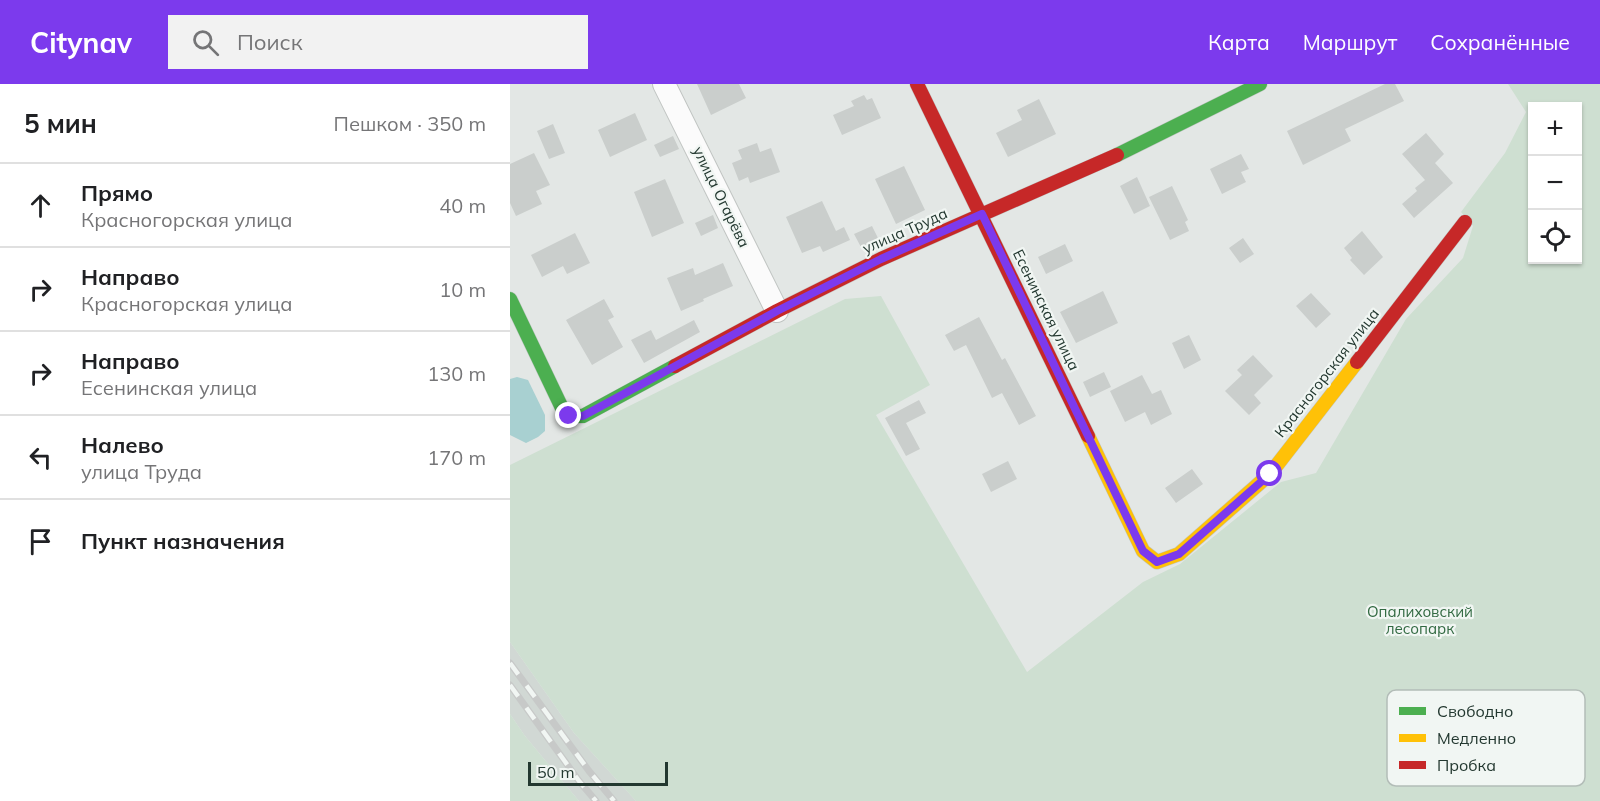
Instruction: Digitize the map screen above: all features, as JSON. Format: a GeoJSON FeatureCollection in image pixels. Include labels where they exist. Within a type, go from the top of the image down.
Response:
{"type":"FeatureCollection","features":[{"type":"Feature","properties":{"kind":"street","name":"улица Огарёва"},"geometry":{"type":"LineString","coordinates":[[664,84],[777,311]]}},
{"type":"Feature","properties":{"kind":"street","name":"Есенинская улица"},"geometry":{"type":"LineString","coordinates":[[917,84],[982,214],[1143,551]]}},
{"type":"Feature","properties":{"kind":"street","name":"улица Труда"},"geometry":{"type":"LineString","coordinates":[[510,299],[562,408],[569,416],[583,416],[777,311],[881,259],[1125,151],[1246,87]]}},
{"type":"Feature","properties":{"kind":"street","name":"Красногорская улица"},"geometry":{"type":"LineString","coordinates":[[1143,551],[1157,562],[1179,554],[1270,474],[1465,222]]}},
{"type":"Feature","properties":{"kind":"shaded area"},"geometry":{"type":"Polygon","coordinates":[[[510,642],[574,733],[636,801],[579,801],[525,736],[510,714],[510,642]]]}},
{"type":"Feature","properties":{"kind":"green space","name":"Опалиховский лесопарк"},"geometry":{"type":"Polygon","coordinates":[[[1508,84],[1600,84],[1600,801],[636,801],[574,733],[510,642],[510,465],[845,299],[881,296],[930,385],[876,415],[1027,672],[1143,582],[1180,564],[1281,482],[1316,473],[1406,319],[1463,258],[1473,226],[1461,212],[1505,153],[1526,112],[1508,84]]]}},
{"type":"Feature","properties":{"kind":"green space"},"geometry":{"type":"Polygon","coordinates":[[[510,714],[525,736],[579,801],[510,801],[510,714]]]}},
{"type":"Feature","properties":{"kind":"water"},"geometry":{"type":"Polygon","coordinates":[[[517,377],[528,380],[545,415],[545,431],[526,443],[510,435],[510,379],[517,377]]]}},
{"type":"Feature","properties":{"kind":"building"},"geometry":{"type":"Polygon","coordinates":[[[697,84],[739,84],[746,98],[711,115],[697,84]]]}},
{"type":"Feature","properties":{"kind":"building"},"geometry":{"type":"Polygon","coordinates":[[[1385,84],[1395,84],[1404,101],[1345,129],[1351,141],[1303,165],[1287,131],[1385,84]]]}},
{"type":"Feature","properties":{"kind":"building"},"geometry":{"type":"Polygon","coordinates":[[[864,95],[867,100],[872,98],[881,118],[842,135],[833,115],[854,106],[851,101],[864,95]]]}},
{"type":"Feature","properties":{"kind":"building"},"geometry":{"type":"Polygon","coordinates":[[[1039,99],[1056,134],[1008,157],[996,133],[1022,120],[1017,110],[1039,99]]]}},
{"type":"Feature","properties":{"kind":"building"},"geometry":{"type":"Polygon","coordinates":[[[635,113],[647,140],[610,157],[598,130],[635,113]]]}},
{"type":"Feature","properties":{"kind":"building"},"geometry":{"type":"Polygon","coordinates":[[[553,124],[565,153],[549,159],[537,131],[553,124]]]}},
{"type":"Feature","properties":{"kind":"building"},"geometry":{"type":"Polygon","coordinates":[[[1426,133],[1444,154],[1435,163],[1453,183],[1414,218],[1402,204],[1417,191],[1415,188],[1425,180],[1402,154],[1426,133]]]}},
{"type":"Feature","properties":{"kind":"building"},"geometry":{"type":"Polygon","coordinates":[[[673,136],[679,149],[660,157],[654,145],[673,136]]]}},
{"type":"Feature","properties":{"kind":"building"},"geometry":{"type":"Polygon","coordinates":[[[757,143],[760,152],[771,148],[780,172],[750,183],[748,177],[739,181],[732,163],[742,159],[738,150],[757,143]]]}},
{"type":"Feature","properties":{"kind":"building"},"geometry":{"type":"Polygon","coordinates":[[[534,153],[550,185],[536,191],[542,204],[516,216],[510,203],[510,164],[534,153]]]}},
{"type":"Feature","properties":{"kind":"building"},"geometry":{"type":"Polygon","coordinates":[[[1241,154],[1249,169],[1241,172],[1246,182],[1222,194],[1210,169],[1241,154]]]}},
{"type":"Feature","properties":{"kind":"building"},"geometry":{"type":"Polygon","coordinates":[[[904,166],[925,210],[896,224],[875,179],[904,166]]]}},
{"type":"Feature","properties":{"kind":"building"},"geometry":{"type":"Polygon","coordinates":[[[1137,177],[1150,206],[1134,214],[1120,186],[1137,177]]]}},
{"type":"Feature","properties":{"kind":"building"},"geometry":{"type":"Polygon","coordinates":[[[665,179],[684,223],[652,237],[634,192],[665,179]]]}},
{"type":"Feature","properties":{"kind":"building"},"geometry":{"type":"Polygon","coordinates":[[[1172,186],[1188,220],[1185,222],[1189,231],[1170,240],[1149,197],[1172,186]]]}},
{"type":"Feature","properties":{"kind":"building"},"geometry":{"type":"Polygon","coordinates":[[[822,201],[836,231],[844,227],[850,240],[823,252],[820,246],[802,253],[786,217],[822,201]]]}},
{"type":"Feature","properties":{"kind":"building"},"geometry":{"type":"Polygon","coordinates":[[[713,215],[718,228],[701,236],[695,223],[713,215]]]}},
{"type":"Feature","properties":{"kind":"building"},"geometry":{"type":"Polygon","coordinates":[[[872,226],[879,240],[862,249],[854,234],[872,226]]]}},
{"type":"Feature","properties":{"kind":"building"},"geometry":{"type":"Polygon","coordinates":[[[1362,231],[1383,257],[1364,275],[1350,260],[1352,258],[1344,248],[1362,231]]]}},
{"type":"Feature","properties":{"kind":"building"},"geometry":{"type":"Polygon","coordinates":[[[575,233],[590,263],[567,274],[563,266],[542,277],[531,255],[575,233]]]}},
{"type":"Feature","properties":{"kind":"building"},"geometry":{"type":"Polygon","coordinates":[[[1243,238],[1254,254],[1240,263],[1229,248],[1243,238]]]}},
{"type":"Feature","properties":{"kind":"building"},"geometry":{"type":"Polygon","coordinates":[[[1065,244],[1073,261],[1046,274],[1038,257],[1065,244]]]}},
{"type":"Feature","properties":{"kind":"building"},"geometry":{"type":"Polygon","coordinates":[[[723,263],[733,286],[681,311],[667,278],[693,268],[695,275],[723,263]]]}},
{"type":"Feature","properties":{"kind":"building"},"geometry":{"type":"Polygon","coordinates":[[[1103,291],[1118,323],[1076,343],[1060,312],[1103,291]]]}},
{"type":"Feature","properties":{"kind":"building"},"geometry":{"type":"Polygon","coordinates":[[[1311,293],[1331,314],[1316,328],[1296,306],[1311,293]]]}},
{"type":"Feature","properties":{"kind":"building"},"geometry":{"type":"Polygon","coordinates":[[[604,299],[614,317],[608,320],[623,347],[592,365],[566,320],[604,299]]]}},
{"type":"Feature","properties":{"kind":"building"},"geometry":{"type":"Polygon","coordinates":[[[979,317],[1002,360],[1005,358],[1036,416],[1019,425],[1002,393],[992,398],[966,345],[954,351],[945,335],[979,317]]]}},
{"type":"Feature","properties":{"kind":"building"},"geometry":{"type":"Polygon","coordinates":[[[694,320],[700,332],[644,363],[631,340],[651,330],[656,340],[694,320]]]}},
{"type":"Feature","properties":{"kind":"building"},"geometry":{"type":"Polygon","coordinates":[[[1189,335],[1201,360],[1184,369],[1172,343],[1189,335]]]}},
{"type":"Feature","properties":{"kind":"building"},"geometry":{"type":"Polygon","coordinates":[[[1253,355],[1273,376],[1254,395],[1261,403],[1249,415],[1225,391],[1242,375],[1237,370],[1253,355]]]}},
{"type":"Feature","properties":{"kind":"building"},"geometry":{"type":"Polygon","coordinates":[[[1104,372],[1111,387],[1090,397],[1083,382],[1104,372]]]}},
{"type":"Feature","properties":{"kind":"building"},"geometry":{"type":"Polygon","coordinates":[[[1142,375],[1152,394],[1161,390],[1172,414],[1151,425],[1145,412],[1125,422],[1110,391],[1142,375]]]}},
{"type":"Feature","properties":{"kind":"building"},"geometry":{"type":"Polygon","coordinates":[[[919,400],[926,413],[906,423],[920,449],[906,456],[885,418],[919,400]]]}},
{"type":"Feature","properties":{"kind":"building"},"geometry":{"type":"Polygon","coordinates":[[[1008,461],[1017,479],[991,492],[982,474],[1008,461]]]}},
{"type":"Feature","properties":{"kind":"building"},"geometry":{"type":"Polygon","coordinates":[[[1192,469],[1203,484],[1176,503],[1165,488],[1192,469]]]}},
{"type":"Feature","properties":{"kind":"railway"},"geometry":{"type":"LineString","coordinates":[[510,663],[589,771],[614,801]]}},
{"type":"Feature","properties":{"kind":"railway"},"geometry":{"type":"LineString","coordinates":[[510,685],[596,801]]}},
{"type":"Feature","properties":{"kind":"traffic: fast"},"geometry":{"type":"LineString","coordinates":[[1117,155],[1260,84]]}},
{"type":"Feature","properties":{"kind":"traffic: fast"},"geometry":{"type":"LineString","coordinates":[[510,299],[562,408],[569,416],[583,416],[675,366]]}},
{"type":"Feature","properties":{"kind":"traffic: slow"},"geometry":{"type":"LineString","coordinates":[[1088,436],[1143,551],[1157,562],[1179,554],[1270,474],[1357,362]]}},
{"type":"Feature","properties":{"kind":"traffic: jam"},"geometry":{"type":"LineString","coordinates":[[917,84],[1088,436]]}},
{"type":"Feature","properties":{"kind":"traffic: jam"},"geometry":{"type":"LineString","coordinates":[[675,366],[881,259],[1117,155]]}},
{"type":"Feature","properties":{"kind":"traffic: jam"},"geometry":{"type":"LineString","coordinates":[[1357,362],[1465,222]]}},
{"type":"Feature","properties":{"kind":"route"},"geometry":{"type":"LineString","coordinates":[[569,416],[583,416],[777,311],[881,259],[982,214],[1143,551],[1157,562],[1179,554],[1270,474]]}}]}
